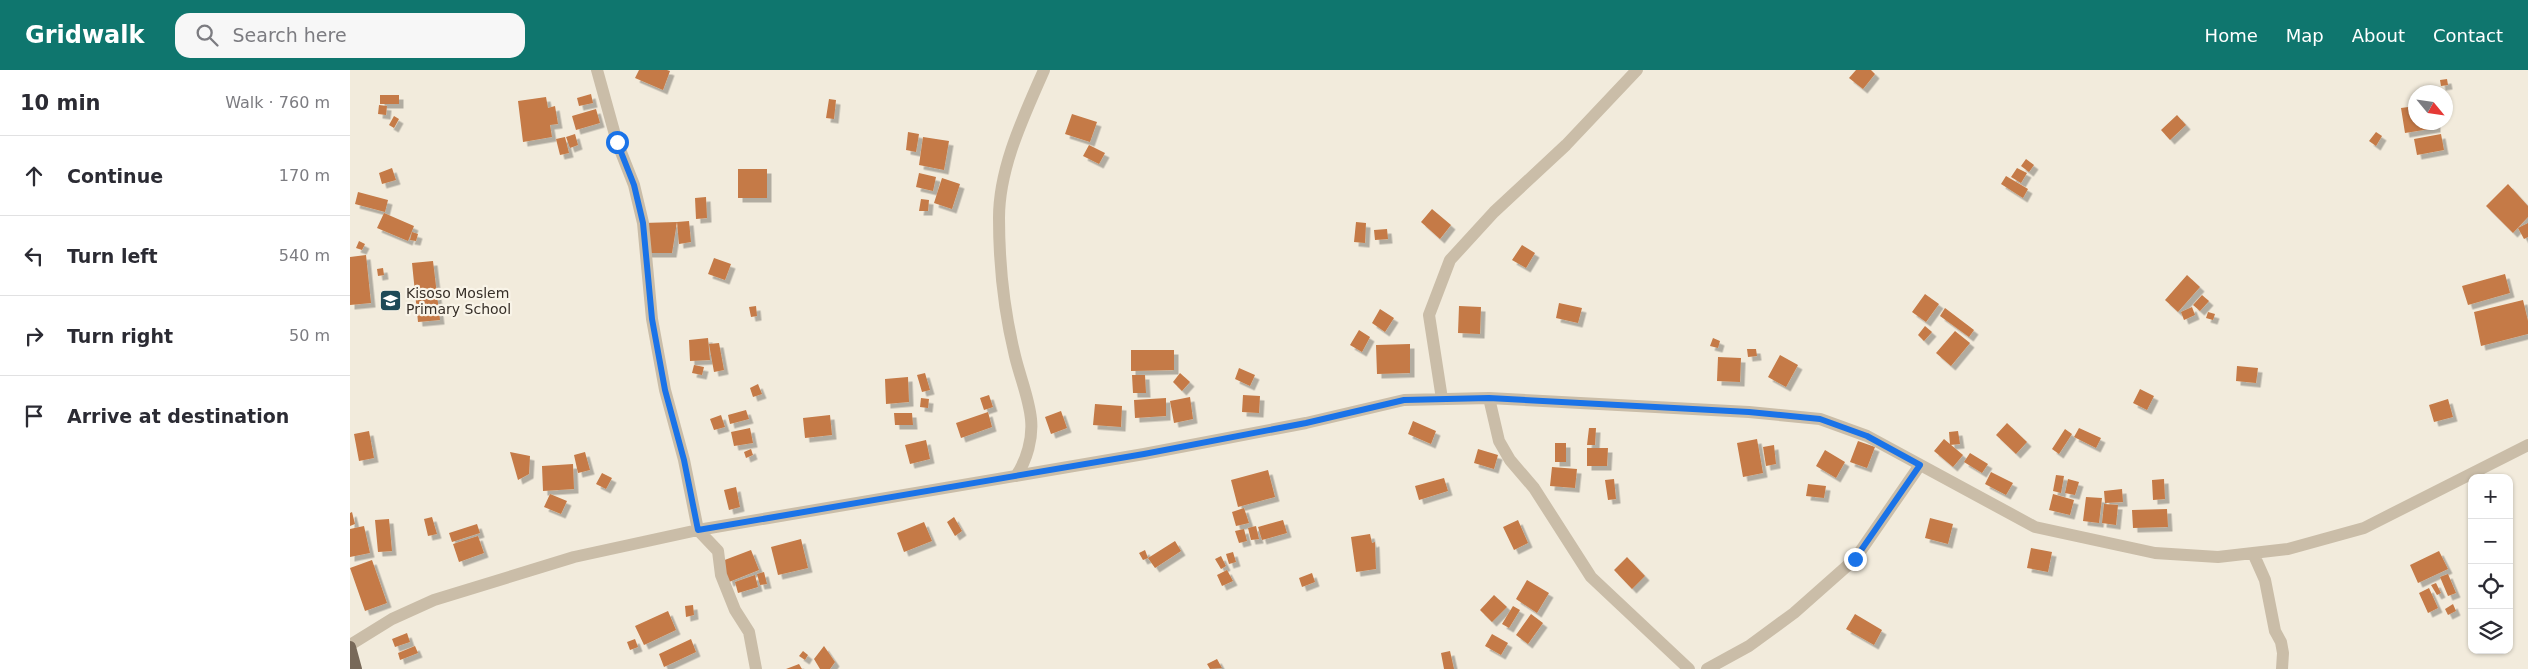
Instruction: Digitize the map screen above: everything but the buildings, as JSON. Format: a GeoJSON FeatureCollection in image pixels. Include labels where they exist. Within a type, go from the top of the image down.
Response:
{"type":"FeatureCollection","features":[{"type":"Feature","properties":{"kind":"main road"},"geometry":{"type":"LineString","coordinates":[[350,646],[356,669]]}},
{"type":"Feature","properties":{"kind":"street"},"geometry":{"type":"LineString","coordinates":[[597,70],[617,142],[634,185],[643,223],[652,319],[665,390],[684,460],[698,530],[718,551],[721,575],[735,610],[749,632],[756,669]]}},
{"type":"Feature","properties":{"kind":"street"},"geometry":{"type":"LineString","coordinates":[[1016,476],[1024,464],[1032,419],[1014,355],[1003,293],[999,216],[1005,172],[1026,110],[1044,70]]}},
{"type":"Feature","properties":{"kind":"street"},"geometry":{"type":"LineString","coordinates":[[1442,400],[1429,315],[1450,260],[1494,212],[1566,145],[1637,70]]}},
{"type":"Feature","properties":{"kind":"street"},"geometry":{"type":"LineString","coordinates":[[350,646],[392,619],[434,600],[574,557],[698,530],[1016,476],[1306,423],[1404,400],[1489,398],[1749,412],[1820,419],[1867,436],[2035,527],[2155,553],[2218,557],[2288,549],[2364,528],[2528,445]]}},
{"type":"Feature","properties":{"kind":"street"},"geometry":{"type":"LineString","coordinates":[[1489,398],[1499,441],[1510,460],[1534,488],[1591,577],[1689,669]]}},
{"type":"Feature","properties":{"kind":"street"},"geometry":{"type":"LineString","coordinates":[[1708,669],[1749,646],[1794,613],[1855,559],[1920,465]]}},
{"type":"Feature","properties":{"kind":"street"},"geometry":{"type":"LineString","coordinates":[[2253,553],[2265,580],[2275,631],[2281,642],[2283,653],[2282,669]]}},
{"type":"Feature","properties":{"kind":"place","name":"Kisoso Moslem Primary School"},"geometry":{"type":"Point","coordinates":[390,301]}},
{"type":"Feature","properties":{"kind":"route"},"geometry":{"type":"LineString","coordinates":[[617,142],[634,185],[643,223],[652,319],[665,390],[684,460],[698,530],[1144,454],[1306,423],[1404,400],[1489,398],[1749,412],[1820,419],[1867,436],[1920,465],[1855,559]]}}]}
